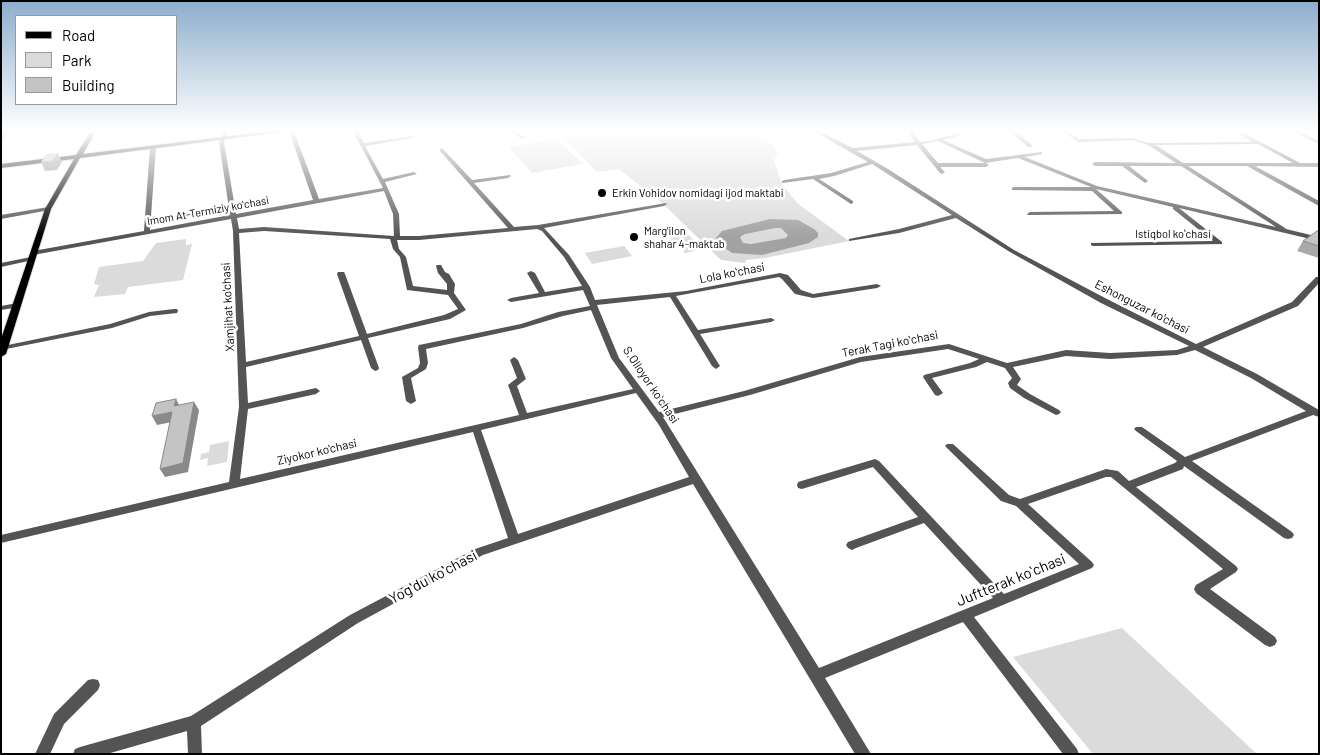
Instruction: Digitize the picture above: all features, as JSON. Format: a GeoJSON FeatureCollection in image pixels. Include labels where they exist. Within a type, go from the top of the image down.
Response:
{"type":"FeatureCollection","features":[{"type":"Feature","properties":{"kind":"main road"},"geometry":{"type":"LineString","coordinates":[[2,351],[48,209],[71,166]]}},
{"type":"Feature","properties":{"kind":"street"},"geometry":{"type":"LineString","coordinates":[[147,232],[152,166]]}},
{"type":"Feature","properties":{"kind":"street","name":"Xamjihat ko'chasi"},"geometry":{"type":"LineString","coordinates":[[226,166],[236,231],[244,407],[234,484]]}},
{"type":"Feature","properties":{"kind":"street"},"geometry":{"type":"LineString","coordinates":[[303,166],[316,202]]}},
{"type":"Feature","properties":{"kind":"street"},"geometry":{"type":"LineString","coordinates":[[373,166],[396,214],[396,249],[403,257],[410,288],[450,293]]}},
{"type":"Feature","properties":{"kind":"street"},"geometry":{"type":"LineString","coordinates":[[456,166],[512,229]]}},
{"type":"Feature","properties":{"kind":"street"},"geometry":{"type":"LineString","coordinates":[[784,182],[816,179],[861,166]]}},
{"type":"Feature","properties":{"kind":"street","name":"Eshonguzar ko'chasi"},"geometry":{"type":"LineString","coordinates":[[880,166],[990,239],[1254,376],[1316,412]]}},
{"type":"Feature","properties":{"kind":"street"},"geometry":{"type":"LineString","coordinates":[[937,166],[942,172]]}},
{"type":"Feature","properties":{"kind":"street"},"geometry":{"type":"LineString","coordinates":[[1043,166],[1094,188],[1319,239]]}},
{"type":"Feature","properties":{"kind":"street"},"geometry":{"type":"LineString","coordinates":[[1126,166],[1145,181]]}},
{"type":"Feature","properties":{"kind":"street"},"geometry":{"type":"LineString","coordinates":[[1186,166],[1287,231]]}},
{"type":"Feature","properties":{"kind":"street"},"geometry":{"type":"LineString","coordinates":[[1251,166],[1319,204]]}},
{"type":"Feature","properties":{"kind":"street","name":"Imom At-Termiziy koʻchasi"},"geometry":{"type":"LineString","coordinates":[[1,265],[32,256],[147,232],[316,202],[383,185],[414,174]]}},
{"type":"Feature","properties":{"kind":"street"},"geometry":{"type":"LineString","coordinates":[[470,182],[508,176]]}},
{"type":"Feature","properties":{"kind":"street"},"geometry":{"type":"LineString","coordinates":[[816,179],[851,202]]}},
{"type":"Feature","properties":{"kind":"street"},"geometry":{"type":"LineString","coordinates":[[1014,189],[1094,188],[1120,213],[1030,214]]}},
{"type":"Feature","properties":{"kind":"street"},"geometry":{"type":"LineString","coordinates":[[236,231],[264,229],[395,238],[428,237],[538,226],[664,204]]}},
{"type":"Feature","properties":{"kind":"street","name":"Istiqbol koʻchasi"},"geometry":{"type":"LineString","coordinates":[[1093,244],[1220,243],[1171,205]]}},
{"type":"Feature","properties":{"kind":"street"},"geometry":{"type":"LineString","coordinates":[[1,217],[48,209]]}},
{"type":"Feature","properties":{"kind":"street"},"geometry":{"type":"LineString","coordinates":[[851,240],[899,231],[957,216]]}},
{"type":"Feature","properties":{"kind":"street","name":"S.Olloyor koʻchasi"},"geometry":{"type":"LineString","coordinates":[[538,226],[544,230],[567,256],[586,287],[615,358],[657,416],[864,754]]}},
{"type":"Feature","properties":{"kind":"street"},"geometry":{"type":"LineString","coordinates":[[242,366],[447,317],[462,310],[450,293],[451,284],[439,266]]}},
{"type":"Feature","properties":{"kind":"street"},"geometry":{"type":"LineString","coordinates":[[531,273],[543,294]]}},
{"type":"Feature","properties":{"kind":"street"},"geometry":{"type":"LineString","coordinates":[[341,274],[375,368]]}},
{"type":"Feature","properties":{"kind":"street","name":"Lola koʻchasi"},"geometry":{"type":"LineString","coordinates":[[411,401],[406,377],[422,369],[424,363],[422,347],[524,326],[593,305],[672,295],[780,275],[798,292],[812,296],[877,286]]}},
{"type":"Feature","properties":{"kind":"street","name":"Terak Tagi koʻchasi"},"geometry":{"type":"LineString","coordinates":[[657,416],[748,393],[860,360],[949,346],[984,360],[1008,366],[1066,353],[1120,356],[1177,352],[1196,347],[1295,304],[1319,279]]}},
{"type":"Feature","properties":{"kind":"street"},"geometry":{"type":"LineString","coordinates":[[511,300],[586,287]]}},
{"type":"Feature","properties":{"kind":"street"},"geometry":{"type":"LineString","coordinates":[[672,295],[716,366]]}},
{"type":"Feature","properties":{"kind":"street"},"geometry":{"type":"LineString","coordinates":[[1,308],[17,305]]}},
{"type":"Feature","properties":{"kind":"street"},"geometry":{"type":"LineString","coordinates":[[2,351],[104,328],[149,314],[174,311]]}},
{"type":"Feature","properties":{"kind":"street"},"geometry":{"type":"LineString","coordinates":[[695,333],[771,320]]}},
{"type":"Feature","properties":{"kind":"street"},"geometry":{"type":"LineString","coordinates":[[514,360],[522,379],[512,385],[524,417]]}},
{"type":"Feature","properties":{"kind":"street"},"geometry":{"type":"LineString","coordinates":[[938,393],[927,377],[973,365],[984,360]]}},
{"type":"Feature","properties":{"kind":"street"},"geometry":{"type":"LineString","coordinates":[[1008,366],[1017,380],[1012,383],[1013,386],[1056,412]]}},
{"type":"Feature","properties":{"kind":"street","name":"Ziyokor ko'chasi"},"geometry":{"type":"LineString","coordinates":[[1,539],[639,390]]}},
{"type":"Feature","properties":{"kind":"street"},"geometry":{"type":"LineString","coordinates":[[244,407],[316,392]]}},
{"type":"Feature","properties":{"kind":"street"},"geometry":{"type":"LineString","coordinates":[[1128,486],[1179,466],[1183,462],[1316,412]]}},
{"type":"Feature","properties":{"kind":"street"},"geometry":{"type":"LineString","coordinates":[[476,428],[514,540]]}},
{"type":"Feature","properties":{"kind":"street"},"geometry":{"type":"LineString","coordinates":[[1139,428],[1183,462],[1288,535]]}},
{"type":"Feature","properties":{"kind":"street"},"geometry":{"type":"LineString","coordinates":[[950,446],[1004,498],[1020,503],[1106,473],[1114,474],[1232,569],[1200,589],[1270,641]]}},
{"type":"Feature","properties":{"kind":"street"},"geometry":{"type":"LineString","coordinates":[[802,485],[875,463],[1002,600]]}},
{"type":"Feature","properties":{"kind":"street","name":"Yogʻdu koʻchasi"},"geometry":{"type":"LineString","coordinates":[[80,754],[194,722],[354,619],[479,552],[695,479]]}},
{"type":"Feature","properties":{"kind":"street","name":"Juftterak koʻchasi"},"geometry":{"type":"LineString","coordinates":[[815,676],[1088,565],[1020,503]]}},
{"type":"Feature","properties":{"kind":"street"},"geometry":{"type":"LineString","coordinates":[[852,545],[926,518]]}},
{"type":"Feature","properties":{"kind":"street"},"geometry":{"type":"LineString","coordinates":[[965,615],[1072,754]]}},
{"type":"Feature","properties":{"kind":"street"},"geometry":{"type":"LineString","coordinates":[[42,754],[59,719],[93,684]]}},
{"type":"Feature","properties":{"kind":"street"},"geometry":{"type":"LineString","coordinates":[[194,722],[195,754]]}},
{"type":"Feature","properties":{"kind":"green space"},"geometry":{"type":"Polygon","coordinates":[[[526,166],[570,166],[532,173],[526,166]]]}},
{"type":"Feature","properties":{"kind":"green space"},"geometry":{"type":"Polygon","coordinates":[[[591,166],[776,166],[782,184],[797,203],[849,241],[746,260],[745,263],[721,260],[663,204],[619,169],[597,172],[591,166]]]}},
{"type":"Feature","properties":{"kind":"green space"},"geometry":{"type":"Polygon","coordinates":[[[688,235],[704,249],[685,253],[670,238],[688,235]]]}},
{"type":"Feature","properties":{"kind":"green space"},"geometry":{"type":"Polygon","coordinates":[[[186,239],[186,245],[192,244],[183,280],[128,287],[125,294],[94,297],[99,285],[94,284],[99,267],[143,261],[156,243],[186,239]]]}},
{"type":"Feature","properties":{"kind":"green space"},"geometry":{"type":"Polygon","coordinates":[[[624,246],[632,256],[592,264],[585,253],[624,246]]]}},
{"type":"Feature","properties":{"kind":"green space"},"geometry":{"type":"Polygon","coordinates":[[[229,441],[227,462],[207,466],[208,458],[200,460],[201,454],[209,452],[210,445],[229,441]]]}},
{"type":"Feature","properties":{"kind":"green space"},"geometry":{"type":"Polygon","coordinates":[[[1122,628],[1257,754],[1093,754],[1013,657],[1122,628]]]}},
{"type":"Feature","properties":{"kind":"shaded area"},"geometry":{"type":"Polygon","coordinates":[[[770,219],[798,220],[814,229],[818,233],[818,237],[809,243],[762,255],[732,253],[718,243],[716,238],[722,231],[770,219]],[[781,228],[745,234],[740,237],[743,243],[751,244],[786,238],[788,235],[781,228]]]}},
{"type":"Feature","properties":{"kind":"building"},"geometry":{"type":"Polygon","coordinates":[[[1319,231],[1319,246],[1303,241],[1319,231]]]}},
{"type":"Feature","properties":{"kind":"building"},"geometry":{"type":"Polygon","coordinates":[[[176,399],[174,406],[194,402],[183,463],[160,469],[172,412],[152,416],[156,403],[176,399]]]}},
{"type":"Feature","properties":{"kind":"place","name":"Erkin Vohidov nomidagi ijod maktabi"},"geometry":{"type":"Point","coordinates":[602,193]}},
{"type":"Feature","properties":{"kind":"place","name":"Marg'ilon shahar 4-maktab"},"geometry":{"type":"Point","coordinates":[634,237]}}]}
